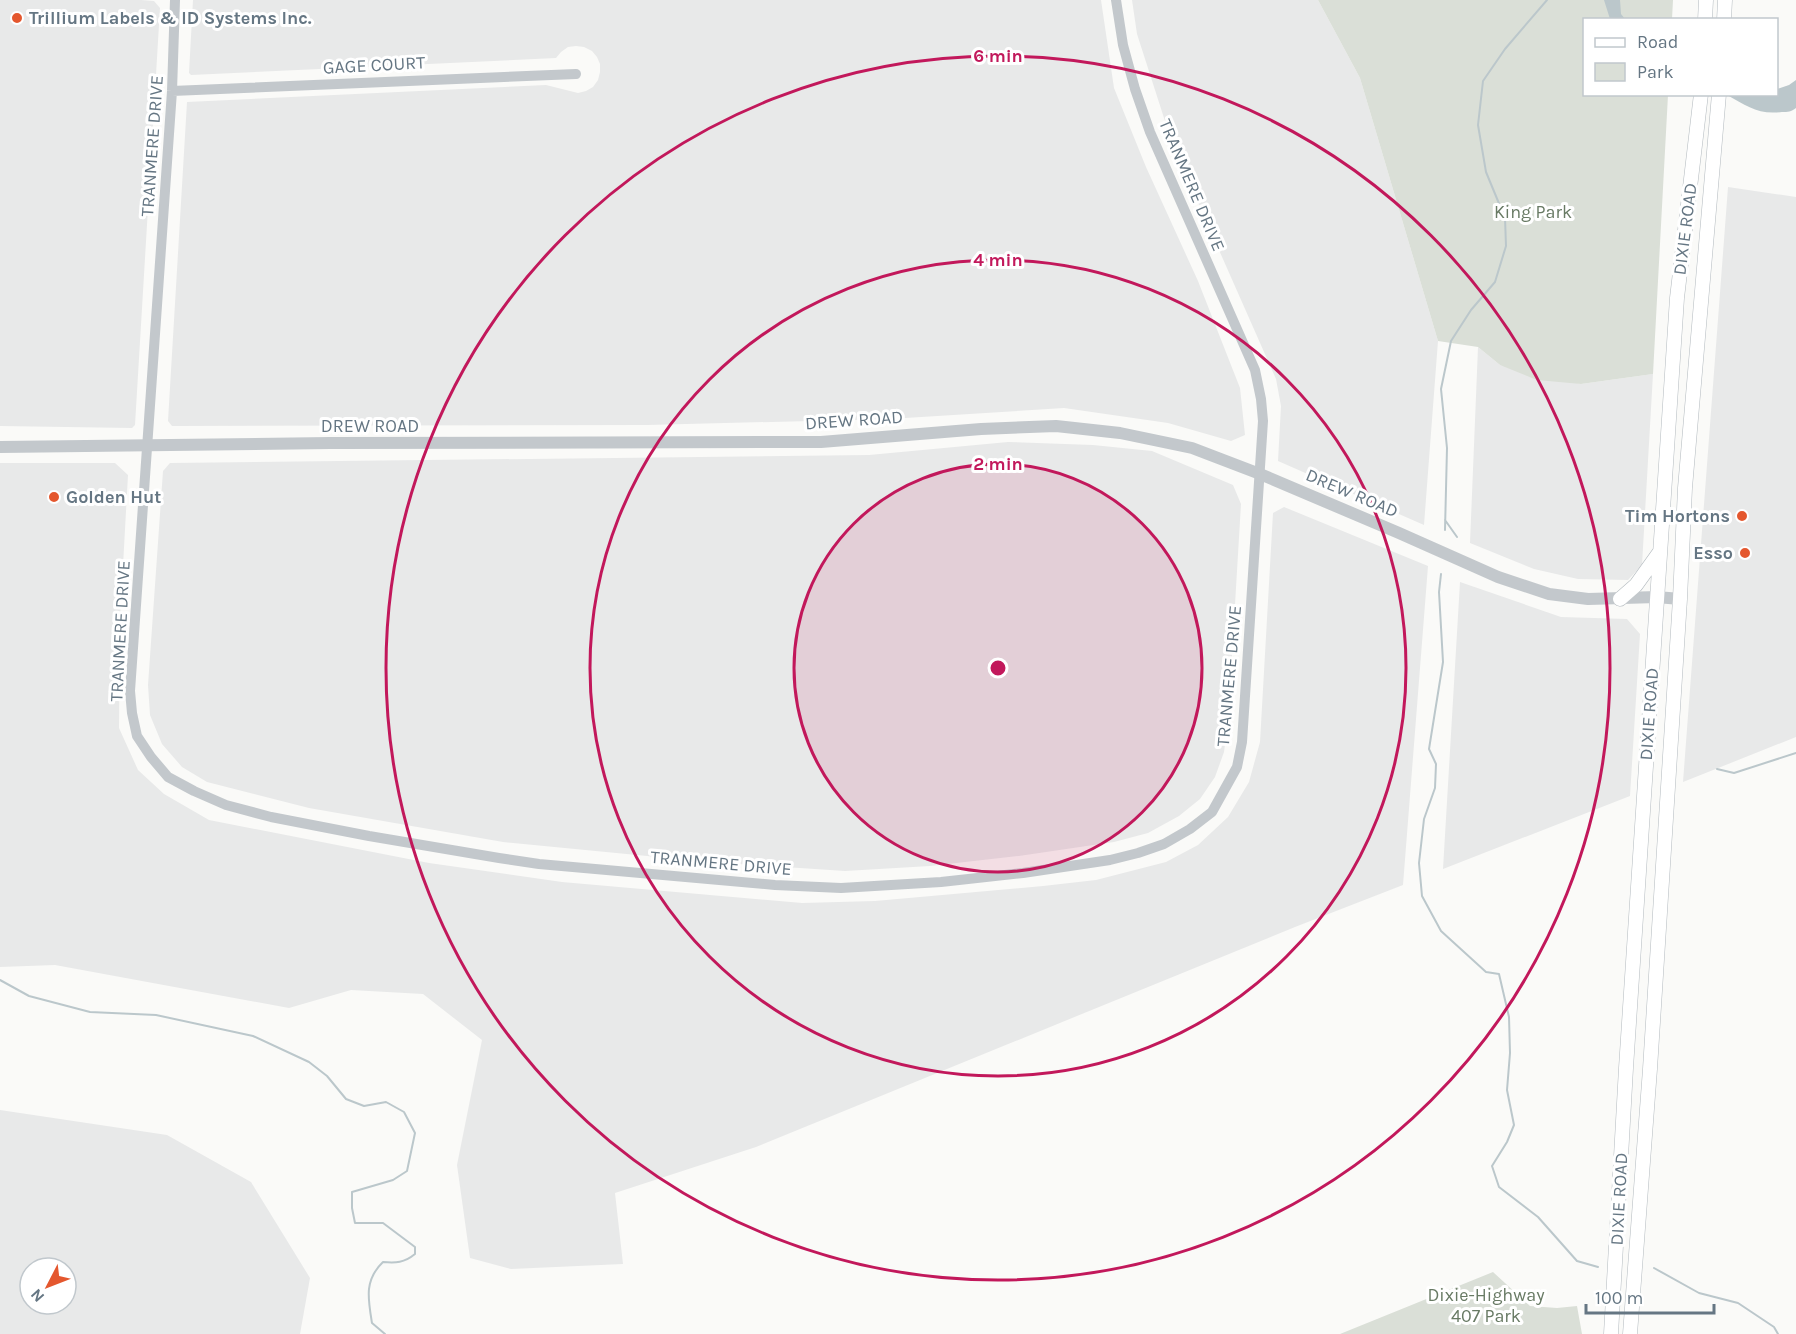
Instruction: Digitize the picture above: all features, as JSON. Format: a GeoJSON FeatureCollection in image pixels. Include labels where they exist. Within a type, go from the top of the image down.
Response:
{"type":"FeatureCollection","features":[{"type":"Feature","properties":{"kind":"main road"},"geometry":{"type":"LineString","coordinates":[[1705,18],[1706,0]]}},
{"type":"Feature","properties":{"kind":"main road"},"geometry":{"type":"LineString","coordinates":[[1724,18],[1725,0]]}},
{"type":"Feature","properties":{"kind":"main road","name":"DIXIE ROAD"},"geometry":{"type":"LineString","coordinates":[[1611,1334],[1677,298],[1701,96]]}},
{"type":"Feature","properties":{"kind":"main road","name":"DIXIE ROAD"},"geometry":{"type":"LineString","coordinates":[[1630,1334],[1650,1069],[1685,488],[1718,96]]}},
{"type":"Feature","properties":{"kind":"main road"},"geometry":{"type":"LineString","coordinates":[[1620,599],[1636,585],[1660,551]]}},
{"type":"Feature","properties":{"kind":"street","name":"TRANMERE DRIVE"},"geometry":{"type":"LineString","coordinates":[[175,0],[172,91],[130,691],[137,736],[151,757],[168,777],[194,791],[226,805],[271,817],[435,848],[539,864],[775,885],[842,888],[941,882],[1023,873],[1110,860],[1164,844],[1190,829],[1212,812],[1236,767],[1242,742],[1263,421],[1261,399],[1255,370],[1150,132],[1126,56],[1116,0]]}},
{"type":"Feature","properties":{"kind":"street","name":"GAGE COURT"},"geometry":{"type":"LineString","coordinates":[[172,91],[576,74]]}},
{"type":"Feature","properties":{"kind":"street","name":"DREW ROAD"},"geometry":{"type":"LineString","coordinates":[[0,447],[330,443],[821,442],[981,429],[1056,426],[1120,434],[1192,448],[1260,474],[1498,577],[1549,594],[1588,599],[1657,597],[1680,599]]}},
{"type":"Feature","properties":{"kind":"shaded area"},"geometry":{"type":"Polygon","coordinates":[[[0,0],[141,0],[154,1],[160,8],[135,425],[132,428],[0,426],[0,0]]]}},
{"type":"Feature","properties":{"kind":"shaded area"},"geometry":{"type":"Polygon","coordinates":[[[193,0],[1101,0],[1114,88],[1146,167],[1198,281],[1240,388],[1245,435],[1231,441],[1168,423],[1064,408],[889,419],[647,425],[172,426],[168,421],[187,102],[546,85],[578,93],[593,87],[600,72],[600,64],[592,51],[576,46],[568,47],[556,58],[191,75],[189,73],[193,0]]]}},
{"type":"Feature","properties":{"kind":"shaded area"},"geometry":{"type":"Polygon","coordinates":[[[1132,0],[1318,0],[1360,78],[1438,341],[1424,525],[1278,461],[1281,406],[1276,379],[1173,146],[1137,34],[1132,0]]]}},
{"type":"Feature","properties":{"kind":"shaded area"},"geometry":{"type":"Polygon","coordinates":[[[1604,0],[1620,0],[1621,14],[1624,18],[1610,18],[1604,0]]]}},
{"type":"Feature","properties":{"kind":"shaded area"},"geometry":{"type":"Polygon","coordinates":[[[1796,80],[1796,108],[1789,112],[1759,111],[1729,96],[1778,96],[1778,89],[1796,80]]]}},
{"type":"Feature","properties":{"kind":"shaded area"},"geometry":{"type":"Polygon","coordinates":[[[1728,187],[1796,197],[1796,737],[1683,782],[1728,187]]]}},
{"type":"Feature","properties":{"kind":"shaded area"},"geometry":{"type":"Polygon","coordinates":[[[1478,347],[1500,365],[1581,384],[1653,374],[1642,565],[1628,580],[1578,579],[1534,569],[1470,543],[1478,347]]]}},
{"type":"Feature","properties":{"kind":"shaded area"},"geometry":{"type":"Polygon","coordinates":[[[1008,442],[1093,445],[1152,451],[1233,485],[1241,504],[1228,722],[1224,752],[1215,777],[1200,799],[1179,816],[1148,833],[1114,842],[1019,856],[930,866],[845,871],[709,862],[503,842],[309,808],[207,782],[182,767],[162,744],[150,715],[148,685],[163,471],[170,463],[869,455],[1008,442]]]}},
{"type":"Feature","properties":{"kind":"shaded area"},"geometry":{"type":"Polygon","coordinates":[[[0,463],[115,463],[128,475],[120,620],[119,728],[138,770],[164,794],[209,820],[429,863],[562,882],[802,903],[875,901],[1096,880],[1166,862],[1198,845],[1228,817],[1249,782],[1260,742],[1273,513],[1284,507],[1428,566],[1403,885],[756,1147],[615,1193],[623,1264],[511,1269],[470,1258],[457,1165],[482,1040],[423,994],[351,990],[289,1008],[55,965],[0,967],[0,463]]]}},
{"type":"Feature","properties":{"kind":"shaded area"},"geometry":{"type":"Polygon","coordinates":[[[1460,582],[1561,617],[1627,619],[1640,634],[1630,796],[1443,869],[1460,582]]]}},
{"type":"Feature","properties":{"kind":"shaded area"},"geometry":{"type":"Polygon","coordinates":[[[0,1110],[167,1135],[251,1182],[310,1278],[300,1334],[0,1334],[0,1110]]]}},
{"type":"Feature","properties":{"kind":"green space","name":"King Park"},"geometry":{"type":"Polygon","coordinates":[[[1318,0],[1673,0],[1672,18],[1583,18],[1583,96],[1668,96],[1653,374],[1581,384],[1537,380],[1500,365],[1478,347],[1438,341],[1360,78],[1318,0]]]}},
{"type":"Feature","properties":{"kind":"green space","name":"Dixie-Highway 407 Park"},"geometry":{"type":"Polygon","coordinates":[[[1493,1272],[1530,1306],[1557,1308],[1577,1306],[1582,1334],[1340,1334],[1493,1272]]]}},
{"type":"Feature","properties":{"kind":"waterway"},"geometry":{"type":"LineString","coordinates":[[1445,530],[1447,448],[1441,389],[1451,341],[1471,310],[1495,282],[1506,246],[1505,218],[1486,172],[1478,125],[1483,81],[1505,49],[1547,0]]}},
{"type":"Feature","properties":{"kind":"waterway"},"geometry":{"type":"LineString","coordinates":[[1445,520],[1457,537]]}},
{"type":"Feature","properties":{"kind":"waterway"},"geometry":{"type":"LineString","coordinates":[[1441,574],[1439,592],[1443,662],[1429,749],[1436,764],[1435,788],[1424,819],[1419,863],[1422,896],[1441,931],[1486,972],[1499,974],[1509,1017],[1510,1053],[1507,1090],[1514,1125],[1507,1142],[1492,1166],[1499,1187],[1538,1217],[1577,1261],[1598,1267]]}},
{"type":"Feature","properties":{"kind":"waterway"},"geometry":{"type":"LineString","coordinates":[[1717,769],[1734,773],[1796,753]]}},
{"type":"Feature","properties":{"kind":"waterway"},"geometry":{"type":"LineString","coordinates":[[0,980],[29,996],[90,1012],[156,1015],[253,1036],[309,1062],[327,1076],[346,1099],[364,1106],[386,1102],[404,1112],[415,1133],[407,1171],[393,1180],[352,1192],[355,1223],[383,1223],[415,1247],[415,1254],[403,1261],[383,1262],[370,1283],[372,1323],[385,1334]]}},
{"type":"Feature","properties":{"kind":"waterway"},"geometry":{"type":"LineString","coordinates":[[1654,1268],[1699,1293],[1738,1303],[1774,1327],[1778,1334]]}},
{"type":"Feature","properties":{"kind":"place","name":"Trillium Labels & ID Systems Inc."},"geometry":{"type":"Point","coordinates":[17,18]}},
{"type":"Feature","properties":{"kind":"place","name":"Golden Hut"},"geometry":{"type":"Point","coordinates":[54,497]}},
{"type":"Feature","properties":{"kind":"place","name":"Tim Hortons"},"geometry":{"type":"Point","coordinates":[1742,516]}},
{"type":"Feature","properties":{"kind":"place","name":"Esso"},"geometry":{"type":"Point","coordinates":[1745,553]}}]}
